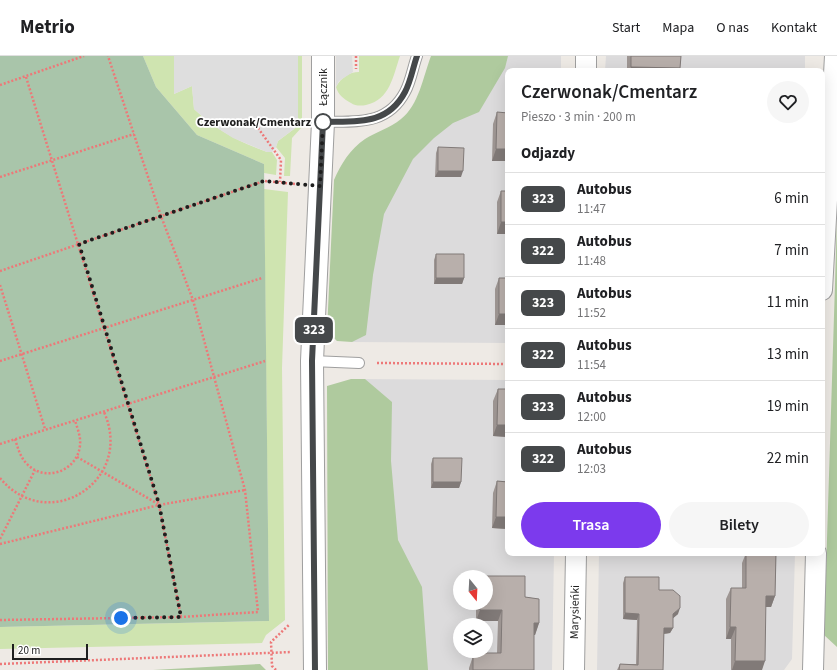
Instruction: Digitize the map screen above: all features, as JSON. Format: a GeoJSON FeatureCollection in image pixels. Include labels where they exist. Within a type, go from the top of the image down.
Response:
{"type":"FeatureCollection","features":[{"type":"Feature","properties":{"kind":"street","name":"Łącznik"},"geometry":{"type":"LineString","coordinates":[[315,661],[312,361],[323,122],[323,56]]}},
{"type":"Feature","properties":{"kind":"street"},"geometry":{"type":"LineString","coordinates":[[586,56],[586,68]]}},
{"type":"Feature","properties":{"kind":"street"},"geometry":{"type":"LineString","coordinates":[[825,236],[835,56]]}},
{"type":"Feature","properties":{"kind":"street","name":"Marysieńki"},"geometry":{"type":"LineString","coordinates":[[574,670],[576,556]]}},
{"type":"Feature","properties":{"kind":"street"},"geometry":{"type":"LineString","coordinates":[[813,670],[816,556]]}},
{"type":"Feature","properties":{"kind":"lane"},"geometry":{"type":"LineString","coordinates":[[323,122],[365,121],[382,116],[396,105],[405,91],[417,56]]}},
{"type":"Feature","properties":{"kind":"lane"},"geometry":{"type":"LineString","coordinates":[[312,361],[359,363]]}},
{"type":"Feature","properties":{"kind":"path"},"geometry":{"type":"LineString","coordinates":[[0,85],[84,56]]}},
{"type":"Feature","properties":{"kind":"path"},"geometry":{"type":"LineString","coordinates":[[0,620],[181,617],[258,612],[246,490],[193,300],[161,216],[108,56]]}},
{"type":"Feature","properties":{"kind":"path"},"geometry":{"type":"LineString","coordinates":[[356,56],[356,69]]}},
{"type":"Feature","properties":{"kind":"path"},"geometry":{"type":"LineString","coordinates":[[26,77],[159,504],[181,617]]}},
{"type":"Feature","properties":{"kind":"path"},"geometry":{"type":"LineString","coordinates":[[258,128],[281,160],[280,182]]}},
{"type":"Feature","properties":{"kind":"path"},"geometry":{"type":"LineString","coordinates":[[0,177],[134,134]]}},
{"type":"Feature","properties":{"kind":"path"},"geometry":{"type":"LineString","coordinates":[[0,271],[264,181],[320,186]]}},
{"type":"Feature","properties":{"kind":"path"},"geometry":{"type":"LineString","coordinates":[[0,361],[262,278]]}},
{"type":"Feature","properties":{"kind":"path"},"geometry":{"type":"LineString","coordinates":[[0,285],[46,430]]}},
{"type":"Feature","properties":{"kind":"path"},"geometry":{"type":"LineString","coordinates":[[0,444],[265,362]]}},
{"type":"Feature","properties":{"kind":"path"},"geometry":{"type":"LineString","coordinates":[[359,363],[505,364]]}},
{"type":"Feature","properties":{"kind":"path"},"geometry":{"type":"LineString","coordinates":[[0,478],[13,491],[22,496],[42,502],[62,501],[81,494],[97,480],[103,472],[109,455],[111,437],[104,412]]}},
{"type":"Feature","properties":{"kind":"path"},"geometry":{"type":"LineString","coordinates":[[15,439],[21,457],[25,463],[35,470],[47,474],[60,472],[67,468],[77,457],[81,444],[75,420]]}},
{"type":"Feature","properties":{"kind":"path"},"geometry":{"type":"LineString","coordinates":[[77,457],[159,504]]}},
{"type":"Feature","properties":{"kind":"path"},"geometry":{"type":"LineString","coordinates":[[0,539],[35,470]]}},
{"type":"Feature","properties":{"kind":"path"},"geometry":{"type":"LineString","coordinates":[[0,544],[159,504],[246,490]]}},
{"type":"Feature","properties":{"kind":"path"},"geometry":{"type":"LineString","coordinates":[[0,664],[264,652],[315,661]]}},
{"type":"Feature","properties":{"kind":"shaded area"},"geometry":{"type":"Polygon","coordinates":[[[174,56],[298,56],[298,126],[278,141],[272,152],[267,152],[233,138],[211,124],[194,109],[192,86],[174,94],[174,56]]]}},
{"type":"Feature","properties":{"kind":"shaded area"},"geometry":{"type":"Polygon","coordinates":[[[336,56],[352,56],[353,72],[339,81],[336,87],[336,56]]]}},
{"type":"Feature","properties":{"kind":"shaded area"},"geometry":{"type":"Polygon","coordinates":[[[466,56],[561,56],[561,68],[505,68],[505,343],[352,342],[352,164],[387,137],[466,56]]]}},
{"type":"Feature","properties":{"kind":"shaded area"},"geometry":{"type":"Polygon","coordinates":[[[606,56],[805,56],[805,68],[605,68],[606,56]]]}},
{"type":"Feature","properties":{"kind":"shaded area"},"geometry":{"type":"Polygon","coordinates":[[[351,379],[505,380],[505,556],[554,556],[552,670],[407,670],[351,379]]]}},
{"type":"Feature","properties":{"kind":"shaded area"},"geometry":{"type":"Polygon","coordinates":[[[599,556],[795,556],[792,659],[784,670],[597,670],[599,556]]]}},
{"type":"Feature","properties":{"kind":"green space"},"geometry":{"type":"Polygon","coordinates":[[[0,56],[143,56],[156,87],[197,135],[264,164],[269,621],[0,627],[0,56]]]}},
{"type":"Feature","properties":{"kind":"green space"},"geometry":{"type":"Polygon","coordinates":[[[143,56],[174,56],[174,94],[192,86],[194,109],[219,129],[237,140],[267,152],[272,152],[277,160],[276,175],[264,173],[264,164],[197,135],[156,87],[143,56]]]}},
{"type":"Feature","properties":{"kind":"green space"},"geometry":{"type":"Polygon","coordinates":[[[298,56],[302,56],[302,127],[292,138],[290,176],[284,176],[285,158],[276,147],[278,141],[298,126],[298,56]]]}},
{"type":"Feature","properties":{"kind":"green space"},"geometry":{"type":"Polygon","coordinates":[[[359,56],[400,56],[392,79],[385,93],[374,102],[362,106],[354,105],[346,100],[340,95],[336,87],[346,76],[359,72],[359,56]]]}},
{"type":"Feature","properties":{"kind":"green space"},"geometry":{"type":"Polygon","coordinates":[[[431,56],[508,56],[505,68],[479,112],[453,123],[434,138],[413,159],[384,214],[373,275],[366,335],[352,342],[337,341],[327,331],[334,180],[350,152],[355,147],[365,139],[397,122],[407,113],[420,90],[431,56]]]}},
{"type":"Feature","properties":{"kind":"green space"},"geometry":{"type":"Polygon","coordinates":[[[264,189],[288,192],[282,368],[285,620],[266,635],[262,643],[0,649],[0,627],[269,621],[264,189]]]}},
{"type":"Feature","properties":{"kind":"green space"},"geometry":{"type":"Polygon","coordinates":[[[837,220],[837,647],[824,635],[837,220]]]}},
{"type":"Feature","properties":{"kind":"green space"},"geometry":{"type":"Polygon","coordinates":[[[351,379],[365,379],[392,402],[391,461],[398,540],[422,587],[428,670],[328,670],[327,386],[351,379]]]}},
{"type":"Feature","properties":{"kind":"green space"},"geometry":{"type":"Polygon","coordinates":[[[260,664],[266,670],[153,670],[260,664]]]}},
{"type":"Feature","properties":{"kind":"building"},"geometry":{"type":"Polygon","coordinates":[[[631,56],[681,56],[680,68],[631,67],[631,56]]]}},
{"type":"Feature","properties":{"kind":"building"},"geometry":{"type":"Polygon","coordinates":[[[497,112],[505,113],[505,149],[496,149],[497,112]]]}},
{"type":"Feature","properties":{"kind":"building"},"geometry":{"type":"Polygon","coordinates":[[[438,147],[464,148],[463,171],[438,171],[438,147]]]}},
{"type":"Feature","properties":{"kind":"building"},"geometry":{"type":"Polygon","coordinates":[[[501,191],[505,191],[505,222],[501,222],[501,191]]]}},
{"type":"Feature","properties":{"kind":"building"},"geometry":{"type":"Polygon","coordinates":[[[436,254],[464,254],[464,278],[436,278],[436,254]]]}},
{"type":"Feature","properties":{"kind":"building"},"geometry":{"type":"Polygon","coordinates":[[[499,278],[505,278],[505,314],[499,314],[499,278]]]}},
{"type":"Feature","properties":{"kind":"building"},"geometry":{"type":"Polygon","coordinates":[[[498,389],[505,389],[505,425],[497,425],[498,389]]]}},
{"type":"Feature","properties":{"kind":"building"},"geometry":{"type":"Polygon","coordinates":[[[433,458],[462,458],[461,482],[433,482],[433,458]]]}},
{"type":"Feature","properties":{"kind":"building"},"geometry":{"type":"Polygon","coordinates":[[[497,481],[505,482],[505,517],[496,517],[497,481]]]}},
{"type":"Feature","properties":{"kind":"building"},"geometry":{"type":"Polygon","coordinates":[[[746,556],[776,556],[775,596],[766,596],[765,661],[735,661],[736,627],[730,627],[731,588],[746,588],[746,556]]]}},
{"type":"Feature","properties":{"kind":"building"},"geometry":{"type":"Polygon","coordinates":[[[493,576],[525,576],[525,597],[539,599],[539,623],[534,623],[534,670],[473,670],[473,658],[493,658],[493,653],[501,653],[502,610],[493,610],[493,576]]]}},
{"type":"Feature","properties":{"kind":"building"},"geometry":{"type":"Polygon","coordinates":[[[625,577],[659,577],[659,590],[673,590],[680,596],[680,608],[673,614],[673,628],[664,628],[663,670],[619,670],[620,664],[638,665],[639,614],[625,613],[625,577]]]}},
{"type":"Feature","properties":{"kind":"bus line","name":"323"},"geometry":{"type":"LineString","coordinates":[[315,670],[312,361],[323,122],[365,121],[382,116],[396,105],[405,91],[417,56]]}},
{"type":"Feature","properties":{"kind":"place","name":"Czerwonak/Cmentarz"},"geometry":{"type":"Point","coordinates":[323,122]}},
{"type":"Feature","properties":{"kind":"route"},"geometry":{"type":"LineString","coordinates":[[121,618],[181,617],[159,504],[79,244],[264,181],[320,186],[323,122]]}}]}
